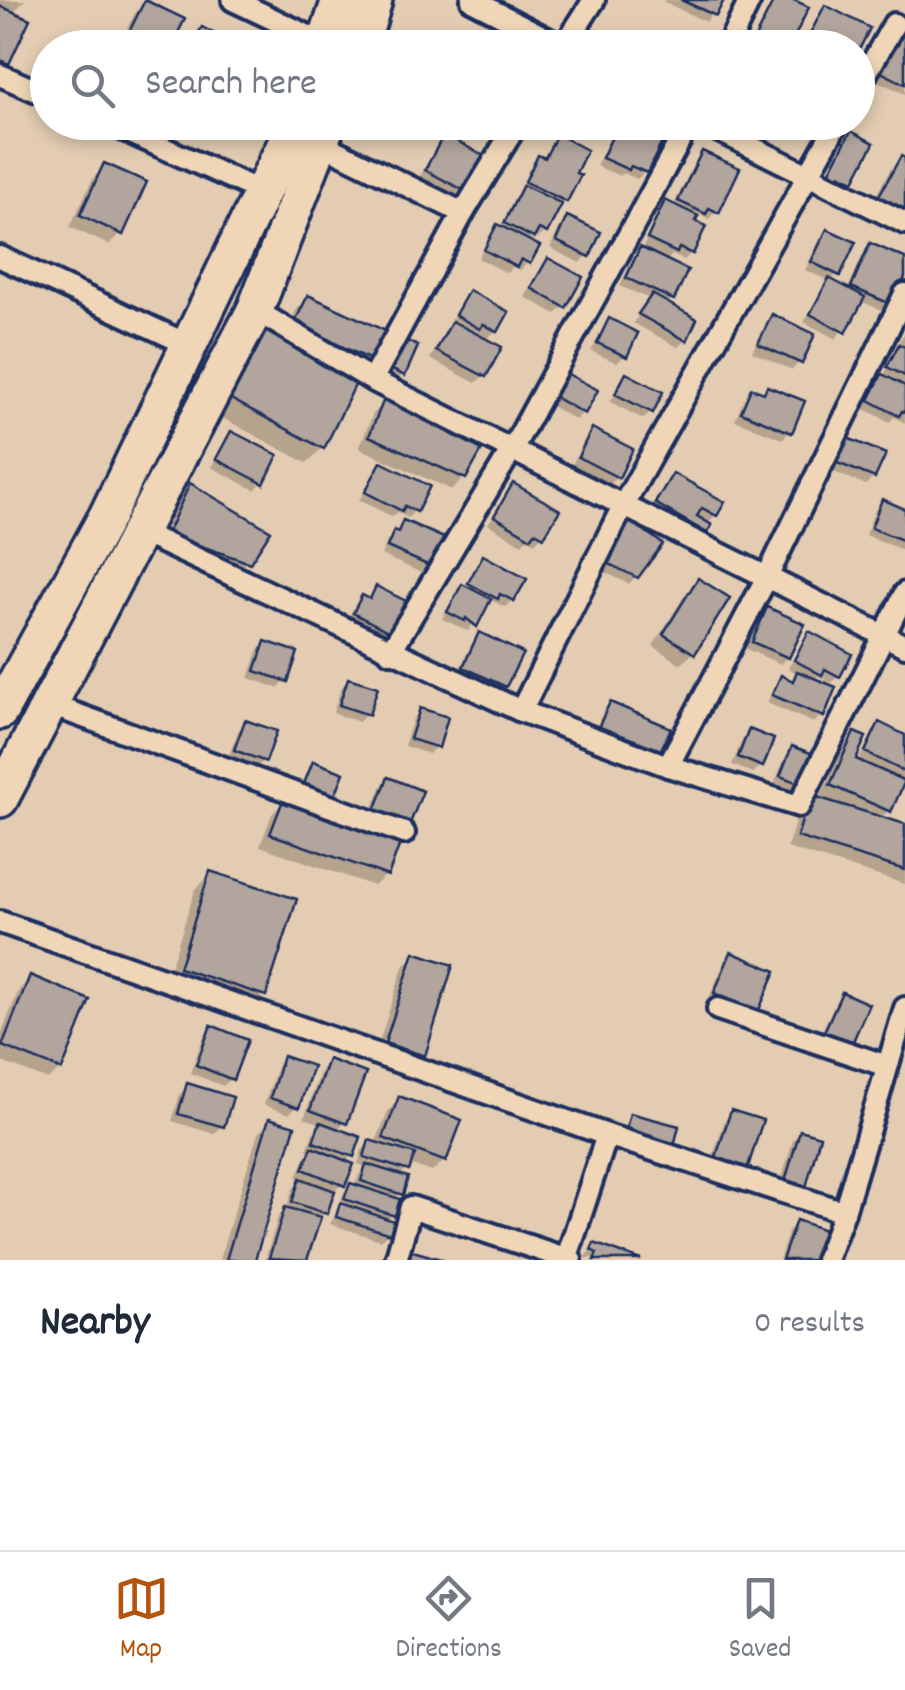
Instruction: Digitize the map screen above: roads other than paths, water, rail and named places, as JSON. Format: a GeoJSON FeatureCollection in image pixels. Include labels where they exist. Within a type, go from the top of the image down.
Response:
{"type":"FeatureCollection","features":[{"type":"Feature","properties":{"kind":"highway"},"geometry":{"type":"LineString","coordinates":[[337,30],[340,0]]}},
{"type":"Feature","properties":{"kind":"highway"},"geometry":{"type":"LineString","coordinates":[[349,30],[374,0]]}},
{"type":"Feature","properties":{"kind":"highway"},"geometry":{"type":"LineString","coordinates":[[0,711],[107,516],[264,194],[306,140]]}},
{"type":"Feature","properties":{"kind":"highway"},"geometry":{"type":"LineString","coordinates":[[0,799],[255,310],[311,140]]}},
{"type":"Feature","properties":{"kind":"street"},"geometry":{"type":"LineString","coordinates":[[233,0],[300,30]]}},
{"type":"Feature","properties":{"kind":"street"},"geometry":{"type":"LineString","coordinates":[[472,0],[531,30]]}},
{"type":"Feature","properties":{"kind":"street"},"geometry":{"type":"LineString","coordinates":[[575,30],[594,0]]}},
{"type":"Feature","properties":{"kind":"street"},"geometry":{"type":"LineString","coordinates":[[735,30],[750,0]]}},
{"type":"Feature","properties":{"kind":"street"},"geometry":{"type":"LineString","coordinates":[[875,58],[894,24]]}},
{"type":"Feature","properties":{"kind":"street"},"geometry":{"type":"LineString","coordinates":[[0,75],[30,88]]}},
{"type":"Feature","properties":{"kind":"street"},"geometry":{"type":"LineString","coordinates":[[146,140],[264,194]]}},
{"type":"Feature","properties":{"kind":"street"},"geometry":{"type":"LineString","coordinates":[[335,140],[464,213]]}},
{"type":"Feature","properties":{"kind":"street"},"geometry":{"type":"LineString","coordinates":[[372,380],[507,140]]}},
{"type":"Feature","properties":{"kind":"street"},"geometry":{"type":"LineString","coordinates":[[390,652],[512,448],[680,140]]}},
{"type":"Feature","properties":{"kind":"street"},"geometry":{"type":"LineString","coordinates":[[739,140],[905,223]]}},
{"type":"Feature","properties":{"kind":"street"},"geometry":{"type":"LineString","coordinates":[[521,711],[624,504],[828,140]]}},
{"type":"Feature","properties":{"kind":"street"},"geometry":{"type":"LineString","coordinates":[[0,256],[191,346]]}},
{"type":"Feature","properties":{"kind":"street"},"geometry":{"type":"LineString","coordinates":[[668,766],[767,577],[905,294]]}},
{"type":"Feature","properties":{"kind":"street"},"geometry":{"type":"LineString","coordinates":[[255,310],[372,380],[905,646]]}},
{"type":"Feature","properties":{"kind":"street"},"geometry":{"type":"LineString","coordinates":[[140,532],[521,711],[668,766],[798,806],[905,592]]}},
{"type":"Feature","properties":{"kind":"street"},"geometry":{"type":"LineString","coordinates":[[48,704],[404,833]]}},
{"type":"Feature","properties":{"kind":"street"},"geometry":{"type":"LineString","coordinates":[[0,922],[607,1135],[844,1212]]}},
{"type":"Feature","properties":{"kind":"street"},"geometry":{"type":"LineString","coordinates":[[826,1260],[895,1054],[905,1008]]}},
{"type":"Feature","properties":{"kind":"street"},"geometry":{"type":"LineString","coordinates":[[718,1009],[895,1054]]}},
{"type":"Feature","properties":{"kind":"street"},"geometry":{"type":"LineString","coordinates":[[396,1260],[411,1207],[568,1259],[607,1135]]}}]}
